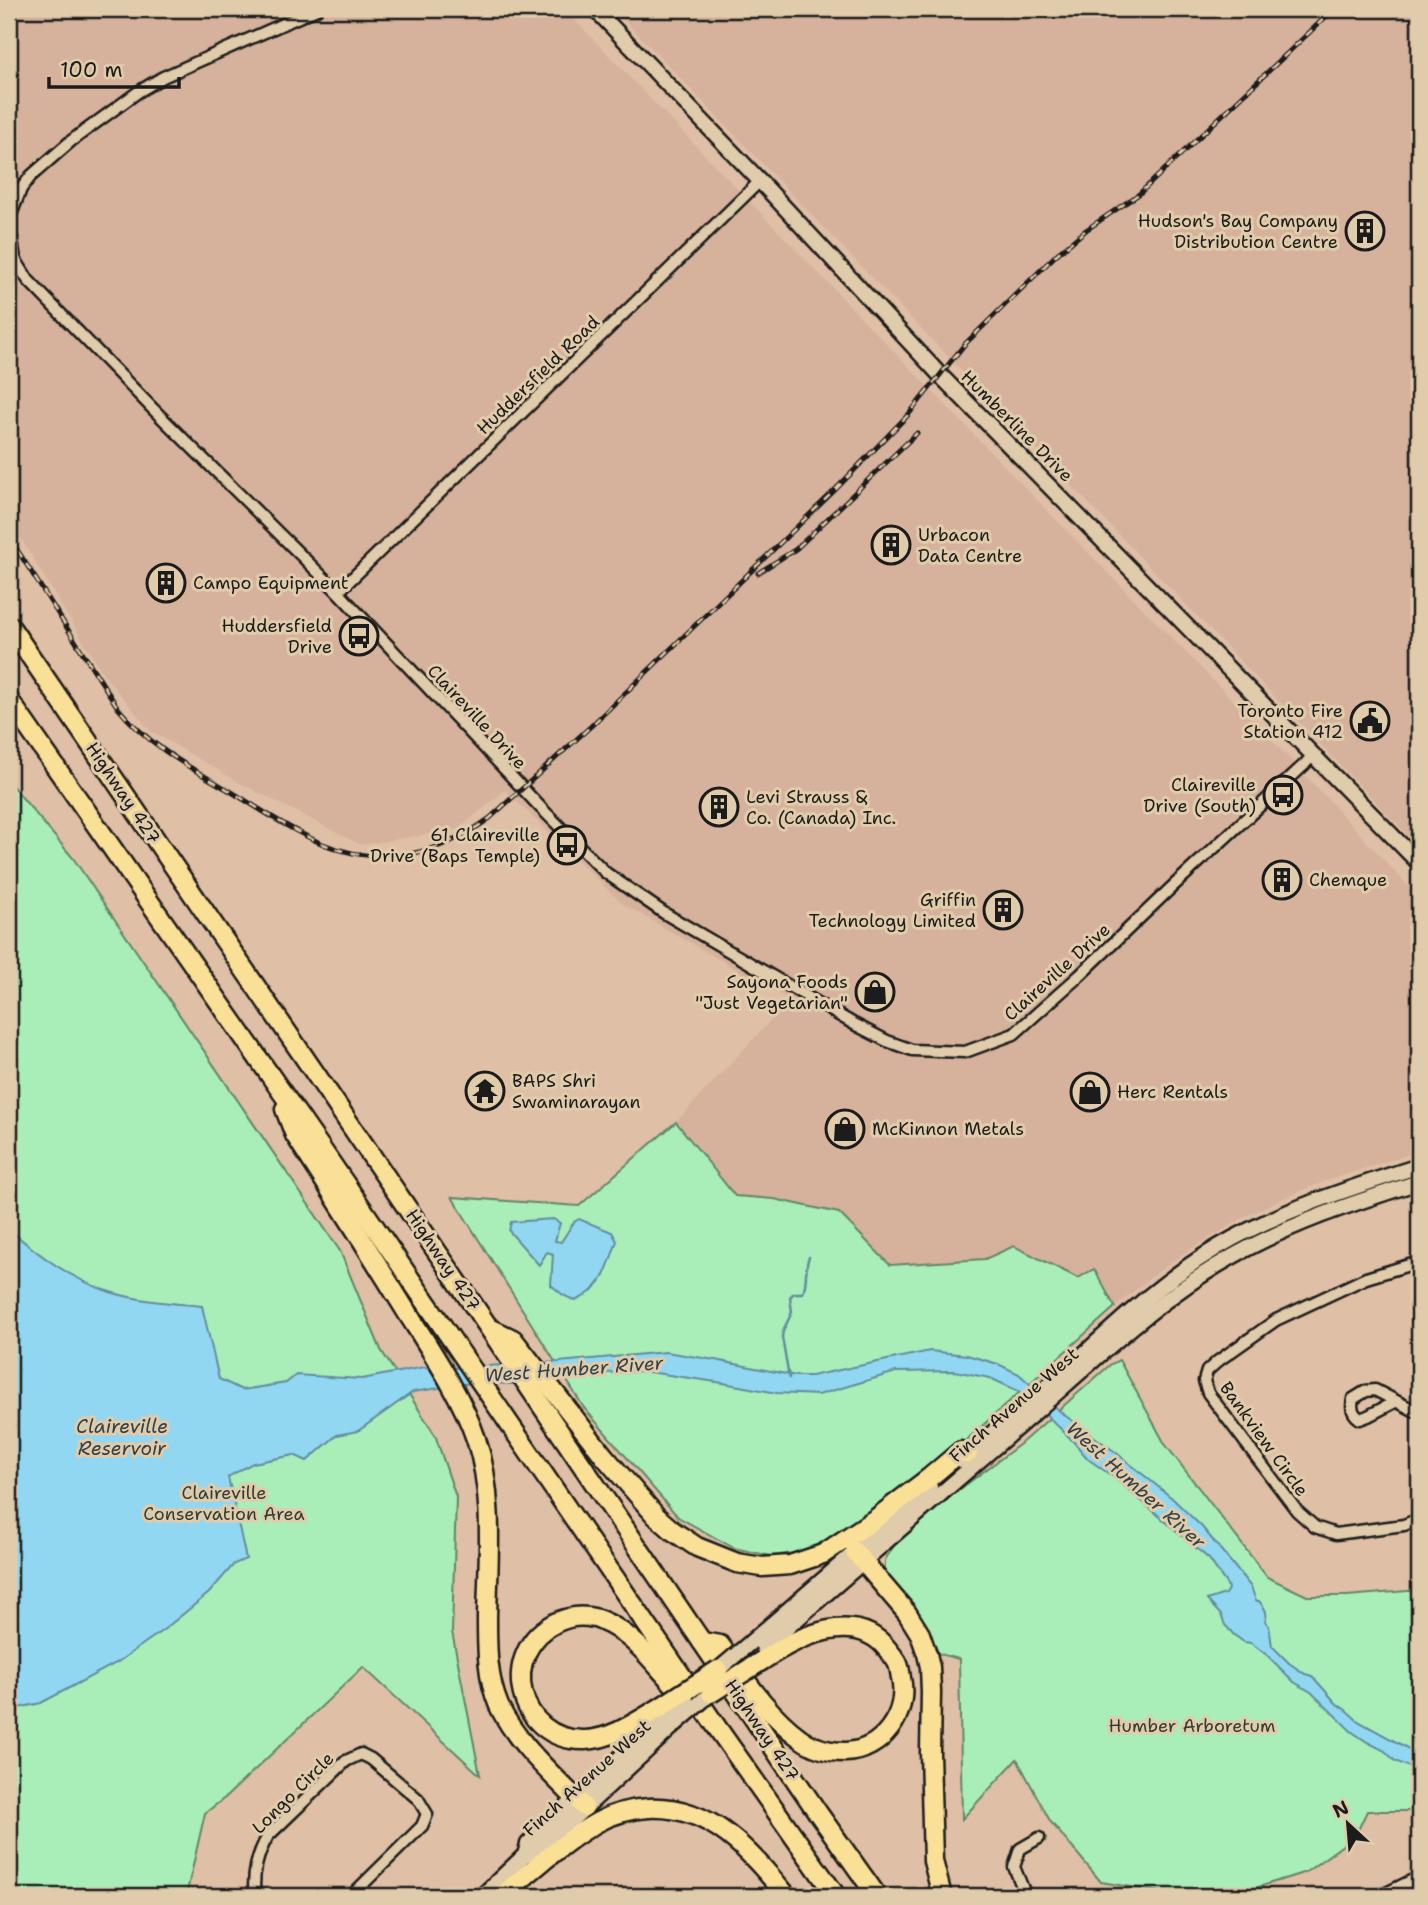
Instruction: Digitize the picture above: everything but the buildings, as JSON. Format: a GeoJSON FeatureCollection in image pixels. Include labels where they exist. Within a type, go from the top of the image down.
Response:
{"type":"FeatureCollection","features":[{"type":"Feature","properties":{"kind":"highway","name":"Highway 427"},"geometry":{"type":"LineString","coordinates":[[9,625],[877,1896]]}},
{"type":"Feature","properties":{"kind":"highway","name":"Highway 427"},"geometry":{"type":"LineString","coordinates":[[9,700],[836,1896]]}},
{"type":"Feature","properties":{"kind":"highway"},"geometry":{"type":"LineString","coordinates":[[276,1086],[295,1135],[426,1342],[469,1422],[481,1460],[489,1512],[487,1657],[495,1695],[507,1722],[580,1802]]}},
{"type":"Feature","properties":{"kind":"highway"},"geometry":{"type":"LineString","coordinates":[[489,1328],[513,1339],[630,1488],[656,1516],[697,1547],[737,1563],[762,1567],[790,1565],[822,1554],[878,1517],[961,1451],[968,1454]]}},
{"type":"Feature","properties":{"kind":"highway"},"geometry":{"type":"LineString","coordinates":[[859,1556],[907,1613],[927,1654],[931,1692],[933,1861],[942,1896]]}},
{"type":"Feature","properties":{"kind":"highway"},"geometry":{"type":"LineString","coordinates":[[718,1670],[664,1718],[587,1740],[565,1738],[549,1731],[540,1723],[531,1712],[522,1692],[521,1675],[529,1647],[540,1632],[564,1619],[595,1618],[625,1632],[648,1654],[673,1685],[718,1729]]}},
{"type":"Feature","properties":{"kind":"highway"},"geometry":{"type":"LineString","coordinates":[[702,1642],[720,1646],[764,1705],[800,1738],[818,1748],[840,1752],[868,1748],[892,1727],[900,1710],[904,1690],[898,1663],[881,1641],[861,1631],[835,1629],[757,1652],[711,1693]]}},
{"type":"Feature","properties":{"kind":"highway"},"geometry":{"type":"LineString","coordinates":[[501,1896],[597,1822],[628,1811],[660,1808],[687,1812],[718,1826],[743,1846],[787,1896]]}},
{"type":"Feature","properties":{"kind":"main road","name":"Humberline Drive"},"geometry":{"type":"LineString","coordinates":[[595,9],[949,384],[1419,863]]}},
{"type":"Feature","properties":{"kind":"main road","name":"Finch Avenue West"},"geometry":{"type":"LineString","coordinates":[[859,1556],[1067,1376],[1142,1301],[1181,1271],[1260,1224],[1302,1205],[1419,1166]]}},
{"type":"Feature","properties":{"kind":"main road","name":"Finch Avenue West"},"geometry":{"type":"LineString","coordinates":[[1067,1376],[1226,1260],[1297,1224],[1419,1182]]}},
{"type":"Feature","properties":{"kind":"main road","name":"Finch Avenue West"},"geometry":{"type":"LineString","coordinates":[[718,1670],[757,1652],[968,1454],[1010,1426]]}},
{"type":"Feature","properties":{"kind":"main road","name":"Finch Avenue West"},"geometry":{"type":"LineString","coordinates":[[482,1896],[525,1855],[528,1844],[548,1833],[664,1718],[711,1693]]}},
{"type":"Feature","properties":{"kind":"street","name":"Claireville Drive"},"geometry":{"type":"LineString","coordinates":[[317,9],[163,77],[71,141],[31,176],[21,189],[11,215],[15,258],[28,280],[153,409],[338,592],[541,808],[606,873],[664,913],[887,1041],[912,1050],[965,1052],[1014,1034],[1314,754]]}},
{"type":"Feature","properties":{"kind":"street","name":"Huddersfield Road"},"geometry":{"type":"LineString","coordinates":[[338,592],[760,181]]}},
{"type":"Feature","properties":{"kind":"street","name":"Bankview Circle"},"geometry":{"type":"LineString","coordinates":[[1419,1262],[1366,1278],[1276,1320],[1217,1361],[1207,1371],[1204,1381],[1208,1394],[1297,1511],[1315,1527],[1336,1534],[1404,1525],[1419,1519]]}},
{"type":"Feature","properties":{"kind":"street"},"geometry":{"type":"LineString","coordinates":[[1395,1402],[1419,1413]]}},
{"type":"Feature","properties":{"kind":"street","name":"Longo Circle"},"geometry":{"type":"LineString","coordinates":[[255,1896],[253,1882],[261,1849],[268,1836],[346,1761],[361,1754],[371,1758],[418,1799],[427,1814],[422,1826],[351,1896]]}},
{"type":"Feature","properties":{"kind":"street"},"geometry":{"type":"LineString","coordinates":[[1026,1896],[1014,1867],[1020,1849],[1038,1838]]}},
{"type":"Feature","properties":{"kind":"street"},"geometry":{"type":"LineString","coordinates":[[1380,1896],[1419,1877]]}},
{"type":"Feature","properties":{"kind":"shaded area"},"geometry":{"type":"Polygon","coordinates":[[[9,9],[564,9],[1294,763],[1419,898],[1419,1151],[1323,1182],[1246,1216],[1181,1255],[1115,1307],[1094,1270],[1078,1278],[1014,1246],[985,1259],[890,1265],[839,1213],[735,1196],[676,1122],[790,1000],[623,904],[505,790],[458,829],[361,845],[244,785],[151,731],[104,675],[9,519],[9,9]]]}},
{"type":"Feature","properties":{"kind":"shaded area"},"geometry":{"type":"Polygon","coordinates":[[[614,9],[1419,9],[1419,847],[614,9]]]}},
{"type":"Feature","properties":{"kind":"green space","name":"Claireville Conservation Area"},"geometry":{"type":"Polygon","coordinates":[[[9,782],[73,858],[340,1251],[381,1350],[435,1435],[456,1497],[452,1632],[480,1775],[363,1667],[226,1797],[205,1813],[186,1896],[9,1896],[9,782]]]}},
{"type":"Feature","properties":{"kind":"green space"},"geometry":{"type":"Polygon","coordinates":[[[676,1122],[735,1196],[774,1199],[839,1213],[890,1265],[985,1259],[1014,1246],[1078,1278],[1094,1269],[1115,1307],[934,1469],[875,1512],[811,1551],[771,1556],[734,1548],[678,1517],[584,1408],[452,1197],[579,1206],[676,1122]]]}},
{"type":"Feature","properties":{"kind":"green space","name":"Humber Arboretum"},"geometry":{"type":"Polygon","coordinates":[[[1119,1360],[1165,1444],[1267,1577],[1307,1596],[1347,1596],[1419,1590],[1419,1811],[1367,1811],[1355,1836],[1306,1872],[1230,1896],[1167,1893],[1101,1882],[1050,1821],[1017,1759],[962,1819],[959,1659],[936,1653],[916,1611],[902,1592],[885,1576],[885,1560],[895,1544],[951,1496],[1019,1445],[1111,1364],[1119,1360]]]}},
{"type":"Feature","properties":{"kind":"water"},"geometry":{"type":"Polygon","coordinates":[[[553,1219],[560,1223],[555,1241],[561,1242],[579,1219],[612,1232],[617,1241],[603,1277],[585,1296],[575,1301],[551,1285],[553,1254],[547,1252],[539,1265],[509,1231],[511,1222],[553,1219]]]}},
{"type":"Feature","properties":{"kind":"water","name":"Claireville Reservoir"},"geometry":{"type":"Polygon","coordinates":[[[9,1229],[56,1266],[96,1287],[132,1298],[202,1306],[219,1379],[242,1390],[286,1383],[296,1375],[362,1379],[424,1367],[559,1362],[666,1352],[796,1376],[811,1376],[930,1351],[967,1355],[998,1364],[1019,1374],[1063,1414],[1172,1498],[1202,1527],[1251,1587],[1256,1601],[1264,1608],[1272,1646],[1289,1663],[1312,1676],[1337,1704],[1358,1721],[1411,1750],[1418,1756],[1419,1771],[1395,1761],[1385,1751],[1351,1731],[1311,1692],[1294,1682],[1268,1656],[1251,1643],[1234,1635],[1207,1600],[1225,1594],[1228,1589],[1209,1559],[1115,1478],[1088,1459],[1025,1394],[990,1378],[955,1371],[896,1372],[818,1395],[777,1393],[642,1371],[567,1375],[515,1384],[471,1383],[413,1392],[358,1431],[337,1435],[307,1461],[294,1455],[253,1463],[228,1477],[246,1559],[234,1564],[209,1593],[118,1662],[41,1703],[9,1710],[9,1229]]]}},
{"type":"Feature","properties":{"kind":"waterway"},"geometry":{"type":"LineString","coordinates":[[789,1378],[782,1337],[792,1312],[790,1297],[794,1293],[803,1293],[809,1257]]}},
{"type":"Feature","properties":{"kind":"railway"},"geometry":{"type":"LineString","coordinates":[[9,537],[118,708],[142,733],[170,754],[323,844],[367,855],[389,856],[431,849],[471,831],[490,818],[591,726],[834,491],[909,414],[964,345],[1057,254],[1086,230],[1139,194],[1334,9]]}},
{"type":"Feature","properties":{"kind":"railway"},"geometry":{"type":"LineString","coordinates":[[758,573],[796,549],[917,433]]}},
{"type":"Feature","properties":{"kind":"place","name":"Hudson's Bay Company Distribution Centre"},"geometry":{"type":"Point","coordinates":[1365,231]}},
{"type":"Feature","properties":{"kind":"place","name":"Urbacon Data Centre"},"geometry":{"type":"Point","coordinates":[891,545]}},
{"type":"Feature","properties":{"kind":"place","name":"Campo Equipment"},"geometry":{"type":"Point","coordinates":[166,583]}},
{"type":"Feature","properties":{"kind":"place","name":"Huddersfield Drive"},"geometry":{"type":"Point","coordinates":[359,636]}},
{"type":"Feature","properties":{"kind":"place","name":"Toronto Fire Station 412"},"geometry":{"type":"Point","coordinates":[1370,721]}},
{"type":"Feature","properties":{"kind":"place","name":"Claireville Drive (South)"},"geometry":{"type":"Point","coordinates":[1283,795]}},
{"type":"Feature","properties":{"kind":"place","name":"Levi Strauss & Co. (Canada) Inc."},"geometry":{"type":"Point","coordinates":[719,807]}},
{"type":"Feature","properties":{"kind":"place","name":"61 Claireville Drive (Baps Temple)"},"geometry":{"type":"Point","coordinates":[567,845]}},
{"type":"Feature","properties":{"kind":"place","name":"Chemque"},"geometry":{"type":"Point","coordinates":[1282,880]}},
{"type":"Feature","properties":{"kind":"place","name":"Griffin Technology Limited"},"geometry":{"type":"Point","coordinates":[1003,910]}},
{"type":"Feature","properties":{"kind":"place","name":"Sayona Foods \"Just Vegetarian\""},"geometry":{"type":"Point","coordinates":[875,992]}},
{"type":"Feature","properties":{"kind":"place","name":"BAPS Shri Swaminarayan"},"geometry":{"type":"Point","coordinates":[485,1091]}},
{"type":"Feature","properties":{"kind":"place","name":"Herc Rentals"},"geometry":{"type":"Point","coordinates":[1090,1092]}},
{"type":"Feature","properties":{"kind":"place","name":"McKinnon Metals"},"geometry":{"type":"Point","coordinates":[845,1129]}},
{"type":"Feature","properties":{"kind":"water label","name":"West Humber River"},"geometry":{"type":"Point","coordinates":[574,1369]}},
{"type":"Feature","properties":{"kind":"water label","name":"West Humber River"},"geometry":{"type":"Point","coordinates":[1136,1485]}}]}
